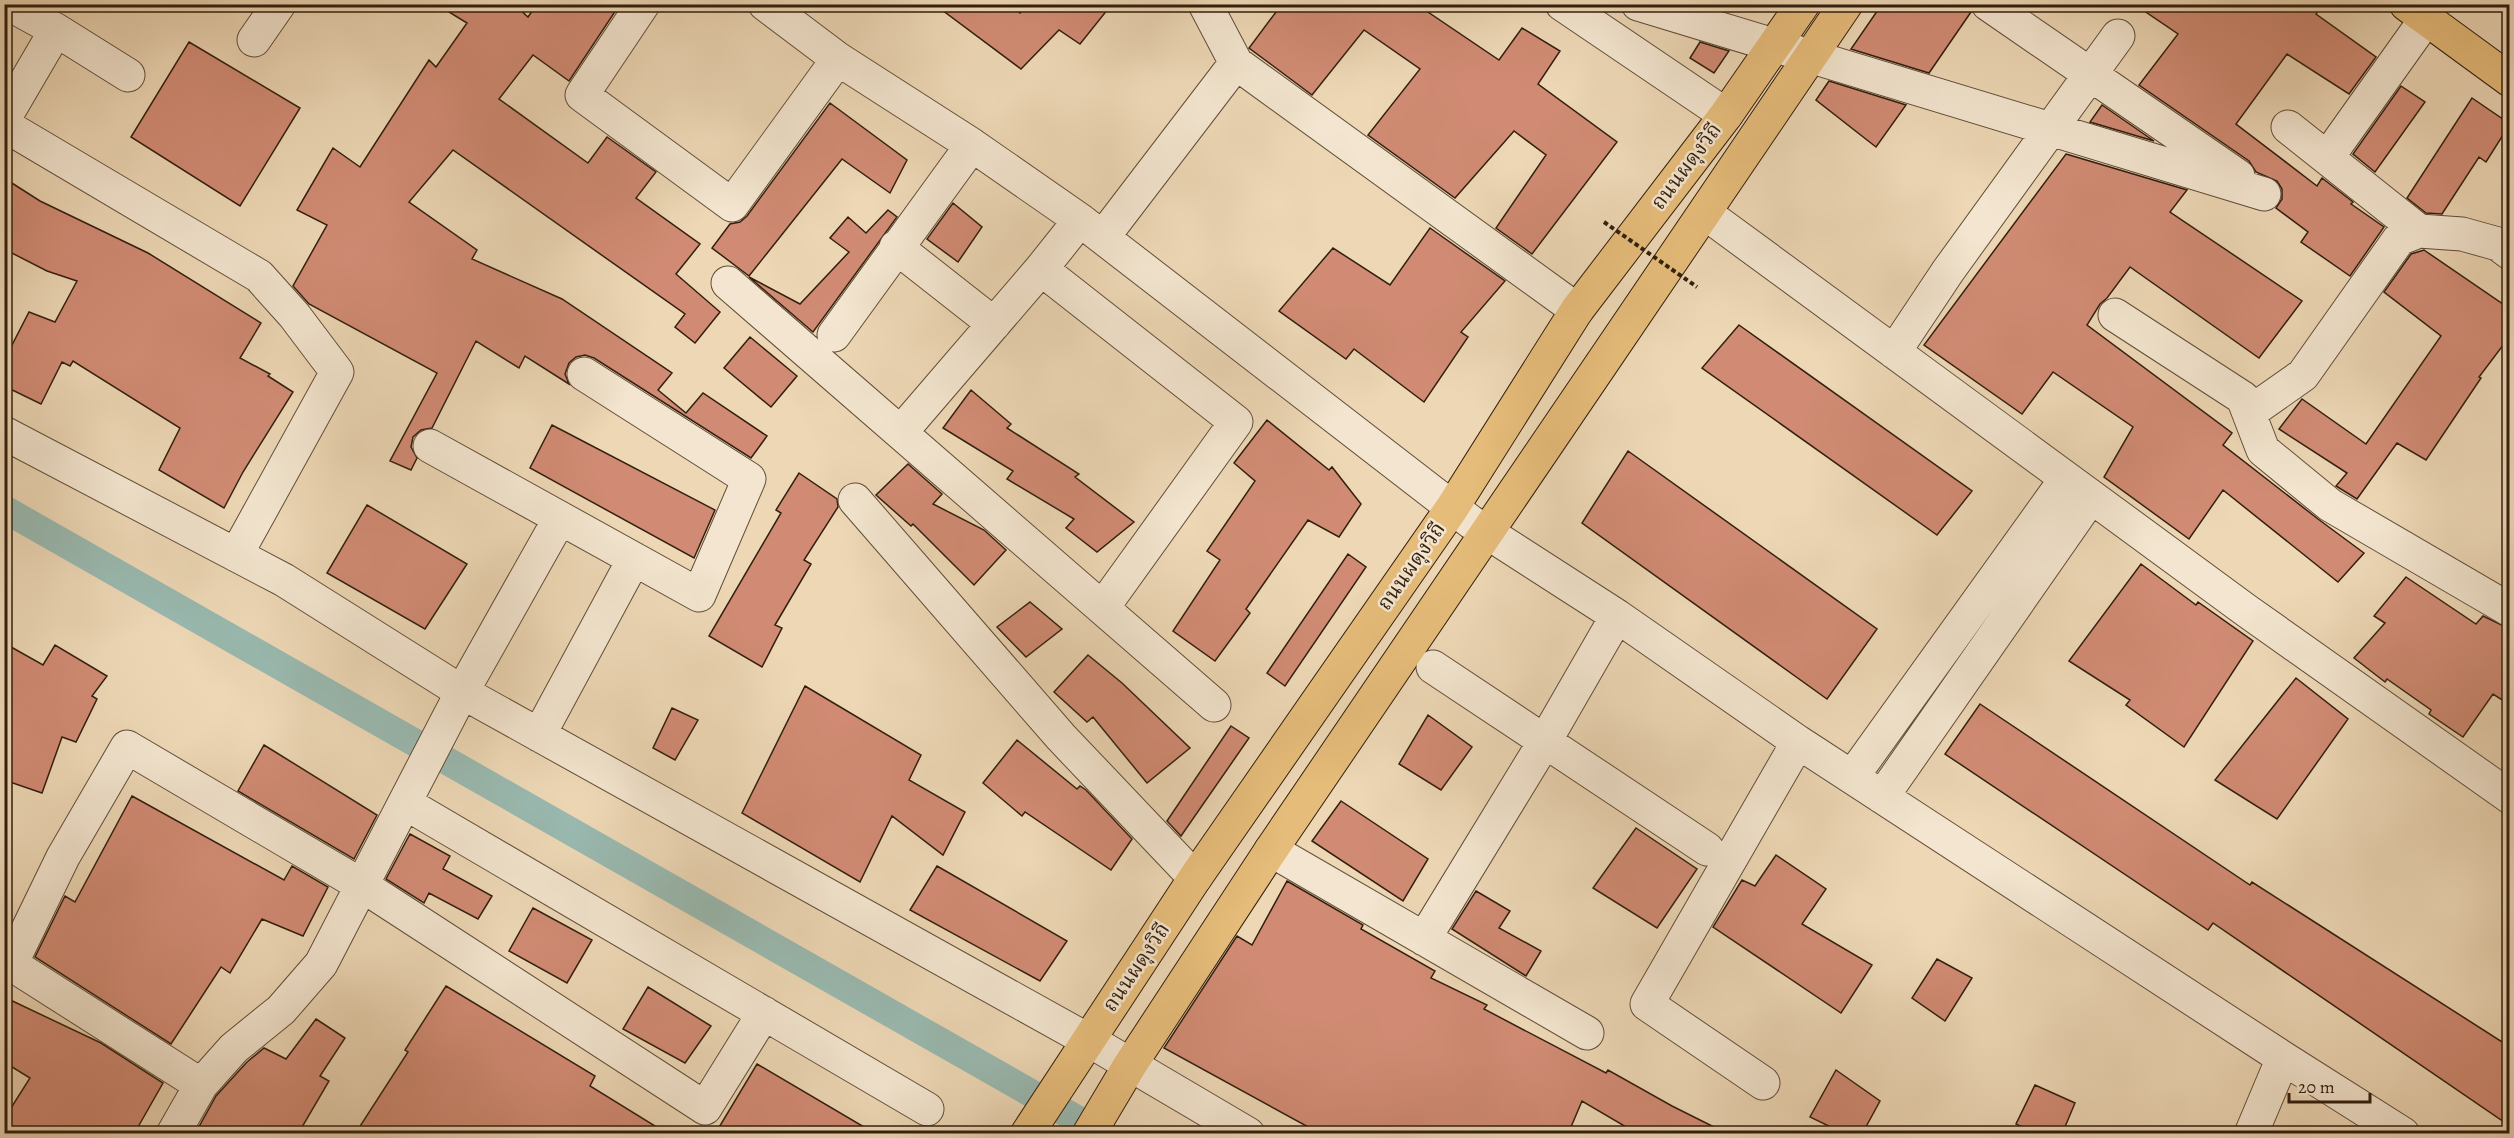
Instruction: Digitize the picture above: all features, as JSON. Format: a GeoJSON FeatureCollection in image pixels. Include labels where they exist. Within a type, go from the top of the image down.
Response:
{"type":"FeatureCollection","features":[{"type":"Feature","properties":{"kind":"main road","name":"ถนนผดุงวิถี"},"geometry":{"type":"LineString","coordinates":[[1031,1126],[1196,878],[1452,508],[1577,310],[1726,115],[1803,4]]}},
{"type":"Feature","properties":{"kind":"main road","name":"ถนนผดุงวิถี"},"geometry":{"type":"LineString","coordinates":[[1089,1134],[1272,850],[1846,4]]}},
{"type":"Feature","properties":{"kind":"main road"},"geometry":{"type":"LineString","coordinates":[[2416,12],[2510,80]]}},
{"type":"Feature","properties":{"kind":"street"},"geometry":{"type":"LineString","coordinates":[[9,4],[128,75]]}},
{"type":"Feature","properties":{"kind":"street"},"geometry":{"type":"LineString","coordinates":[[254,40],[279,4]]}},
{"type":"Feature","properties":{"kind":"street"},"geometry":{"type":"LineString","coordinates":[[643,4],[582,95],[732,205],[838,59]]}},
{"type":"Feature","properties":{"kind":"street"},"geometry":{"type":"LineString","coordinates":[[765,4],[838,59],[972,145],[1091,229],[1487,533],[1617,616],[1798,742],[2403,1134]]}},
{"type":"Feature","properties":{"kind":"street"},"geometry":{"type":"LineString","coordinates":[[1205,4],[1236,63],[1577,310]]}},
{"type":"Feature","properties":{"kind":"street"},"geometry":{"type":"LineString","coordinates":[[1562,4],[1726,115]]}},
{"type":"Feature","properties":{"kind":"street"},"geometry":{"type":"LineString","coordinates":[[1638,4],[2264,194]]}},
{"type":"Feature","properties":{"kind":"street"},"geometry":{"type":"LineString","coordinates":[[1713,4],[2264,194]]}},
{"type":"Feature","properties":{"kind":"street"},"geometry":{"type":"LineString","coordinates":[[1988,4],[2264,194]]}},
{"type":"Feature","properties":{"kind":"street"},"geometry":{"type":"LineString","coordinates":[[2326,158],[2416,12]]}},
{"type":"Feature","properties":{"kind":"street"},"geometry":{"type":"LineString","coordinates":[[4,119],[56,30]]}},
{"type":"Feature","properties":{"kind":"street"},"geometry":{"type":"LineString","coordinates":[[1894,352],[1948,271],[2118,36]]}},
{"type":"Feature","properties":{"kind":"street"},"geometry":{"type":"LineString","coordinates":[[901,432],[1041,269],[1091,229],[1236,63]]}},
{"type":"Feature","properties":{"kind":"street"},"geometry":{"type":"LineString","coordinates":[[4,125],[259,276],[294,315],[337,372],[236,555]]}},
{"type":"Feature","properties":{"kind":"street"},"geometry":{"type":"LineString","coordinates":[[2288,127],[2419,231]]}},
{"type":"Feature","properties":{"kind":"street"},"geometry":{"type":"LineString","coordinates":[[834,335],[972,145]]}},
{"type":"Feature","properties":{"kind":"street"},"geometry":{"type":"LineString","coordinates":[[1705,213],[2247,611],[2510,797]]}},
{"type":"Feature","properties":{"kind":"street"},"geometry":{"type":"LineString","coordinates":[[2249,413],[2303,375],[2399,239],[2419,231],[2462,234],[2506,242]]}},
{"type":"Feature","properties":{"kind":"street"},"geometry":{"type":"LineString","coordinates":[[896,248],[994,324]]}},
{"type":"Feature","properties":{"kind":"street"},"geometry":{"type":"LineString","coordinates":[[1041,269],[1236,422],[1102,607]]}},
{"type":"Feature","properties":{"kind":"street"},"geometry":{"type":"LineString","coordinates":[[728,282],[1214,705]]}},
{"type":"Feature","properties":{"kind":"street"},"geometry":{"type":"LineString","coordinates":[[2115,315],[2243,398],[2263,450],[2330,505],[2510,610]]}},
{"type":"Feature","properties":{"kind":"street"},"geometry":{"type":"LineString","coordinates":[[430,446],[699,595],[749,479],[584,374]]}},
{"type":"Feature","properties":{"kind":"street"},"geometry":{"type":"LineString","coordinates":[[4,433],[284,580],[457,703],[539,735],[1123,1078],[1248,1134]]}},
{"type":"Feature","properties":{"kind":"street"},"geometry":{"type":"LineString","coordinates":[[1852,777],[2078,488]]}},
{"type":"Feature","properties":{"kind":"street"},"geometry":{"type":"LineString","coordinates":[[1882,796],[2078,488]]}},
{"type":"Feature","properties":{"kind":"street"},"geometry":{"type":"LineString","coordinates":[[855,500],[1061,737],[1196,878]]}},
{"type":"Feature","properties":{"kind":"street"},"geometry":{"type":"LineString","coordinates":[[173,1134],[201,1085],[234,1048],[281,1011],[321,964],[457,703],[560,518]]}},
{"type":"Feature","properties":{"kind":"street"},"geometry":{"type":"LineString","coordinates":[[539,735],[634,559]]}},
{"type":"Feature","properties":{"kind":"street"},"geometry":{"type":"LineString","coordinates":[[1424,939],[1545,741],[1617,616]]}},
{"type":"Feature","properties":{"kind":"street"},"geometry":{"type":"LineString","coordinates":[[1433,667],[1707,849]]}},
{"type":"Feature","properties":{"kind":"street"},"geometry":{"type":"LineString","coordinates":[[1763,1083],[1647,1004],[1798,742]]}},
{"type":"Feature","properties":{"kind":"street"},"geometry":{"type":"LineString","coordinates":[[201,1085],[10,964],[63,857],[127,747],[363,886],[705,1108],[764,1013]]}},
{"type":"Feature","properties":{"kind":"street"},"geometry":{"type":"LineString","coordinates":[[408,798],[927,1109]]}},
{"type":"Feature","properties":{"kind":"street"},"geometry":{"type":"LineString","coordinates":[[1272,850],[1587,1033]]}},
{"type":"Feature","properties":{"kind":"street"},"geometry":{"type":"LineString","coordinates":[[2251,1134],[2283,1058]]}},
{"type":"Feature","properties":{"kind":"path"},"geometry":{"type":"LineString","coordinates":[[1604,222],[1697,287]]}},
{"type":"Feature","properties":{"kind":"building"},"geometry":{"type":"Polygon","coordinates":[[[436,4],[514,4],[528,17],[537,4],[620,4],[569,81],[533,55],[499,99],[588,163],[607,137],[656,172],[636,198],[700,244],[676,274],[720,312],[695,343],[675,327],[685,314],[453,150],[409,202],[477,250],[472,259],[562,299],[672,373],[658,390],[686,413],[703,393],[767,436],[751,458],[594,358],[585,355],[576,357],[569,363],[565,374],[569,384],[525,356],[519,368],[476,341],[432,428],[421,430],[413,437],[411,447],[417,458],[411,470],[390,461],[437,373],[309,304],[293,286],[327,225],[297,210],[333,148],[360,167],[429,60],[436,67],[467,23],[436,4]]]}},
{"type":"Feature","properties":{"kind":"building"},"geometry":{"type":"Polygon","coordinates":[[[934,4],[1008,4],[1020,13],[1027,4],[1112,4],[1080,44],[1059,30],[1021,69],[934,4]]]}},
{"type":"Feature","properties":{"kind":"building"},"geometry":{"type":"Polygon","coordinates":[[[1282,4],[1416,4],[1499,60],[1522,28],[1560,51],[1538,84],[1617,142],[1532,254],[1496,228],[1546,155],[1514,131],[1455,198],[1368,135],[1420,69],[1364,30],[1312,95],[1249,48],[1282,4]]]}},
{"type":"Feature","properties":{"kind":"building"},"geometry":{"type":"Polygon","coordinates":[[[1882,4],[1970,4],[1971,12],[1929,73],[1851,49],[1882,4]]]}},
{"type":"Feature","properties":{"kind":"building"},"geometry":{"type":"Polygon","coordinates":[[[2134,4],[2323,4],[2316,14],[2376,57],[2349,94],[2287,54],[2236,124],[2317,186],[2322,178],[2353,202],[2351,204],[2384,227],[2350,276],[2301,242],[2308,232],[2276,208],[2282,199],[2282,189],[2277,181],[2256,172],[2249,161],[2139,85],[2178,34],[2134,4]]]}},
{"type":"Feature","properties":{"kind":"building"},"geometry":{"type":"Polygon","coordinates":[[[189,42],[300,108],[240,206],[131,137],[189,42]]]}},
{"type":"Feature","properties":{"kind":"building"},"geometry":{"type":"Polygon","coordinates":[[[1700,42],[1729,51],[1714,73],[1690,58],[1700,42]]]}},
{"type":"Feature","properties":{"kind":"building"},"geometry":{"type":"Polygon","coordinates":[[[1829,81],[1906,105],[1876,147],[1816,100],[1829,81]]]}},
{"type":"Feature","properties":{"kind":"building"},"geometry":{"type":"Polygon","coordinates":[[[2401,86],[2425,102],[2375,172],[2353,154],[2401,86]]]}},
{"type":"Feature","properties":{"kind":"building"},"geometry":{"type":"Polygon","coordinates":[[[2472,98],[2510,124],[2486,162],[2479,157],[2442,214],[2426,213],[2407,198],[2472,98]]]}},
{"type":"Feature","properties":{"kind":"building"},"geometry":{"type":"Polygon","coordinates":[[[830,103],[907,160],[890,193],[842,159],[749,276],[712,248],[730,224],[740,222],[747,216],[830,103]]]}},
{"type":"Feature","properties":{"kind":"building"},"geometry":{"type":"Polygon","coordinates":[[[2102,105],[2154,141],[2090,122],[2102,105]]]}},
{"type":"Feature","properties":{"kind":"building"},"geometry":{"type":"Polygon","coordinates":[[[2066,154],[2187,190],[2170,212],[2302,301],[2259,358],[2130,267],[2100,304],[2087,325],[2232,433],[2223,445],[2364,553],[2338,582],[2223,490],[2189,539],[2104,477],[2133,427],[2053,372],[2022,414],[1924,345],[2066,154]]]}},
{"type":"Feature","properties":{"kind":"building"},"geometry":{"type":"Polygon","coordinates":[[[4,178],[40,201],[148,253],[261,323],[240,358],[270,374],[268,376],[293,392],[243,472],[224,508],[159,470],[180,428],[73,361],[70,366],[62,362],[41,404],[4,386],[4,341],[12,345],[29,312],[55,322],[77,281],[47,271],[4,249],[4,178]]]}},
{"type":"Feature","properties":{"kind":"building"},"geometry":{"type":"Polygon","coordinates":[[[953,203],[982,227],[958,262],[927,239],[953,203]]]}},
{"type":"Feature","properties":{"kind":"building"},"geometry":{"type":"Polygon","coordinates":[[[888,210],[897,217],[813,332],[749,277],[800,304],[849,252],[830,238],[848,217],[866,233],[888,210]]]}},
{"type":"Feature","properties":{"kind":"building"},"geometry":{"type":"Polygon","coordinates":[[[1430,228],[1505,281],[1461,332],[1468,337],[1424,402],[1354,349],[1346,359],[1279,311],[1333,248],[1390,285],[1430,228]]]}},
{"type":"Feature","properties":{"kind":"building"},"geometry":{"type":"Polygon","coordinates":[[[2424,250],[2510,309],[2510,336],[2479,377],[2481,378],[2426,460],[2397,443],[2357,499],[2336,486],[2347,473],[2279,429],[2302,399],[2366,444],[2441,336],[2384,292],[2411,254],[2424,250]]]}},
{"type":"Feature","properties":{"kind":"building"},"geometry":{"type":"Polygon","coordinates":[[[1739,325],[1972,491],[1937,535],[1702,368],[1739,325]]]}},
{"type":"Feature","properties":{"kind":"building"},"geometry":{"type":"Polygon","coordinates":[[[750,337],[797,376],[771,407],[724,368],[750,337]]]}},
{"type":"Feature","properties":{"kind":"building"},"geometry":{"type":"Polygon","coordinates":[[[971,390],[1011,424],[1007,428],[1079,474],[1075,477],[1134,522],[1097,552],[1066,528],[1074,519],[1007,479],[1013,471],[943,428],[971,390]]]}},
{"type":"Feature","properties":{"kind":"building"},"geometry":{"type":"Polygon","coordinates":[[[1267,420],[1329,470],[1332,467],[1361,504],[1339,537],[1308,520],[1246,609],[1250,613],[1215,661],[1173,631],[1220,560],[1207,551],[1255,481],[1234,463],[1267,420]]]}},
{"type":"Feature","properties":{"kind":"building"},"geometry":{"type":"Polygon","coordinates":[[[552,425],[715,510],[694,558],[530,468],[552,425]]]}},
{"type":"Feature","properties":{"kind":"building"},"geometry":{"type":"Polygon","coordinates":[[[1628,451],[1877,629],[1827,699],[1582,523],[1628,451]]]}},
{"type":"Feature","properties":{"kind":"building"},"geometry":{"type":"Polygon","coordinates":[[[908,464],[942,494],[933,504],[984,530],[1006,550],[974,585],[913,524],[911,526],[876,495],[908,464]]]}},
{"type":"Feature","properties":{"kind":"building"},"geometry":{"type":"Polygon","coordinates":[[[799,473],[837,499],[838,507],[804,560],[811,564],[775,625],[782,628],[762,667],[709,636],[781,513],[776,510],[799,473]]]}},
{"type":"Feature","properties":{"kind":"building"},"geometry":{"type":"Polygon","coordinates":[[[367,505],[467,564],[425,629],[327,573],[367,505]]]}},
{"type":"Feature","properties":{"kind":"building"},"geometry":{"type":"Polygon","coordinates":[[[1348,554],[1366,567],[1285,686],[1267,673],[1348,554]]]}},
{"type":"Feature","properties":{"kind":"building"},"geometry":{"type":"Polygon","coordinates":[[[2141,564],[2196,605],[2198,602],[2253,641],[2184,747],[2126,705],[2130,700],[2069,661],[2141,564]]]}},
{"type":"Feature","properties":{"kind":"building"},"geometry":{"type":"Polygon","coordinates":[[[2406,577],[2476,624],[2483,616],[2510,629],[2510,705],[2493,694],[2463,737],[2429,714],[2431,710],[2387,679],[2385,682],[2354,658],[2385,623],[2374,616],[2406,577]]]}},
{"type":"Feature","properties":{"kind":"building"},"geometry":{"type":"Polygon","coordinates":[[[1030,602],[1062,629],[1026,657],[997,627],[1030,602]]]}},
{"type":"Feature","properties":{"kind":"building"},"geometry":{"type":"Polygon","coordinates":[[[4,643],[43,665],[55,645],[107,676],[92,696],[97,699],[76,742],[62,737],[42,793],[4,780],[4,643]]]}},
{"type":"Feature","properties":{"kind":"building"},"geometry":{"type":"Polygon","coordinates":[[[1088,655],[1122,683],[1190,748],[1147,783],[1093,717],[1087,722],[1054,692],[1088,655]]]}},
{"type":"Feature","properties":{"kind":"building"},"geometry":{"type":"Polygon","coordinates":[[[2296,678],[2348,719],[2277,819],[2215,780],[2296,678]]]}},
{"type":"Feature","properties":{"kind":"building"},"geometry":{"type":"Polygon","coordinates":[[[805,686],[921,755],[909,780],[965,812],[943,855],[892,816],[860,882],[742,813],[805,686]]]}},
{"type":"Feature","properties":{"kind":"building"},"geometry":{"type":"Polygon","coordinates":[[[1980,704],[2250,885],[2252,882],[2510,1047],[2510,1126],[2213,923],[2208,930],[1945,754],[1980,704]]]}},
{"type":"Feature","properties":{"kind":"building"},"geometry":{"type":"Polygon","coordinates":[[[672,708],[698,720],[675,760],[653,748],[672,708]]]}},
{"type":"Feature","properties":{"kind":"building"},"geometry":{"type":"Polygon","coordinates":[[[1428,715],[1472,747],[1441,790],[1399,764],[1428,715]]]}},
{"type":"Feature","properties":{"kind":"building"},"geometry":{"type":"Polygon","coordinates":[[[1231,726],[1249,738],[1181,836],[1167,821],[1231,726]]]}},
{"type":"Feature","properties":{"kind":"building"},"geometry":{"type":"Polygon","coordinates":[[[1017,740],[1077,789],[1080,786],[1086,790],[1132,839],[1111,870],[1025,812],[1022,816],[983,783],[1017,740]]]}},
{"type":"Feature","properties":{"kind":"building"},"geometry":{"type":"Polygon","coordinates":[[[264,745],[377,815],[354,859],[238,791],[264,745]]]}},
{"type":"Feature","properties":{"kind":"building"},"geometry":{"type":"Polygon","coordinates":[[[132,796],[284,880],[292,866],[328,887],[303,936],[262,919],[230,973],[221,967],[171,1044],[35,957],[65,896],[75,902],[132,796]]]}},
{"type":"Feature","properties":{"kind":"building"},"geometry":{"type":"Polygon","coordinates":[[[1341,801],[1428,859],[1403,901],[1312,841],[1341,801]]]}},
{"type":"Feature","properties":{"kind":"building"},"geometry":{"type":"Polygon","coordinates":[[[1636,828],[1697,869],[1657,928],[1593,888],[1636,828]]]}},
{"type":"Feature","properties":{"kind":"building"},"geometry":{"type":"Polygon","coordinates":[[[410,834],[450,856],[443,869],[492,896],[478,919],[429,893],[424,903],[386,879],[410,834]]]}},
{"type":"Feature","properties":{"kind":"building"},"geometry":{"type":"Polygon","coordinates":[[[1776,855],[1826,889],[1802,924],[1872,965],[1841,1013],[1713,927],[1742,880],[1755,886],[1776,855]]]}},
{"type":"Feature","properties":{"kind":"building"},"geometry":{"type":"Polygon","coordinates":[[[937,866],[1067,941],[1040,981],[910,910],[937,866]]]}},
{"type":"Feature","properties":{"kind":"building"},"geometry":{"type":"Polygon","coordinates":[[[1287,881],[1363,925],[1361,929],[1435,971],[1431,978],[1487,1005],[1484,1009],[1606,1073],[1608,1070],[1728,1134],[1638,1134],[1582,1101],[1568,1134],[1321,1134],[1164,1048],[1237,936],[1252,945],[1287,881]]]}},
{"type":"Feature","properties":{"kind":"building"},"geometry":{"type":"Polygon","coordinates":[[[1476,891],[1510,911],[1499,928],[1541,951],[1526,976],[1452,929],[1476,891]]]}},
{"type":"Feature","properties":{"kind":"building"},"geometry":{"type":"Polygon","coordinates":[[[533,908],[592,940],[567,983],[509,951],[533,908]]]}},
{"type":"Feature","properties":{"kind":"building"},"geometry":{"type":"Polygon","coordinates":[[[1937,959],[1972,978],[1945,1021],[1912,998],[1937,959]]]}},
{"type":"Feature","properties":{"kind":"building"},"geometry":{"type":"Polygon","coordinates":[[[446,986],[595,1076],[590,1086],[668,1134],[355,1134],[408,1052],[405,1050],[446,986]]]}},
{"type":"Feature","properties":{"kind":"building"},"geometry":{"type":"Polygon","coordinates":[[[648,987],[711,1026],[685,1063],[623,1029],[648,987]]]}},
{"type":"Feature","properties":{"kind":"building"},"geometry":{"type":"Polygon","coordinates":[[[4,997],[101,1043],[163,1083],[134,1134],[20,1134],[4,1125],[4,1119],[30,1078],[4,1062],[4,997]]]}},
{"type":"Feature","properties":{"kind":"building"},"geometry":{"type":"Polygon","coordinates":[[[316,1019],[345,1038],[320,1076],[329,1081],[298,1134],[195,1134],[216,1096],[247,1062],[264,1048],[286,1059],[316,1019]]]}},
{"type":"Feature","properties":{"kind":"building"},"geometry":{"type":"Polygon","coordinates":[[[757,1064],[876,1134],[715,1134],[757,1064]]]}},
{"type":"Feature","properties":{"kind":"building"},"geometry":{"type":"Polygon","coordinates":[[[1836,1070],[1880,1101],[1862,1134],[1845,1134],[1810,1117],[1836,1070]]]}},
{"type":"Feature","properties":{"kind":"building"},"geometry":{"type":"Polygon","coordinates":[[[2035,1085],[2075,1103],[2062,1134],[2036,1134],[2016,1124],[2035,1085]]]}},
{"type":"Feature","properties":{"kind":"waterway"},"geometry":{"type":"LineString","coordinates":[[4,509],[1103,1134]]}}]}
